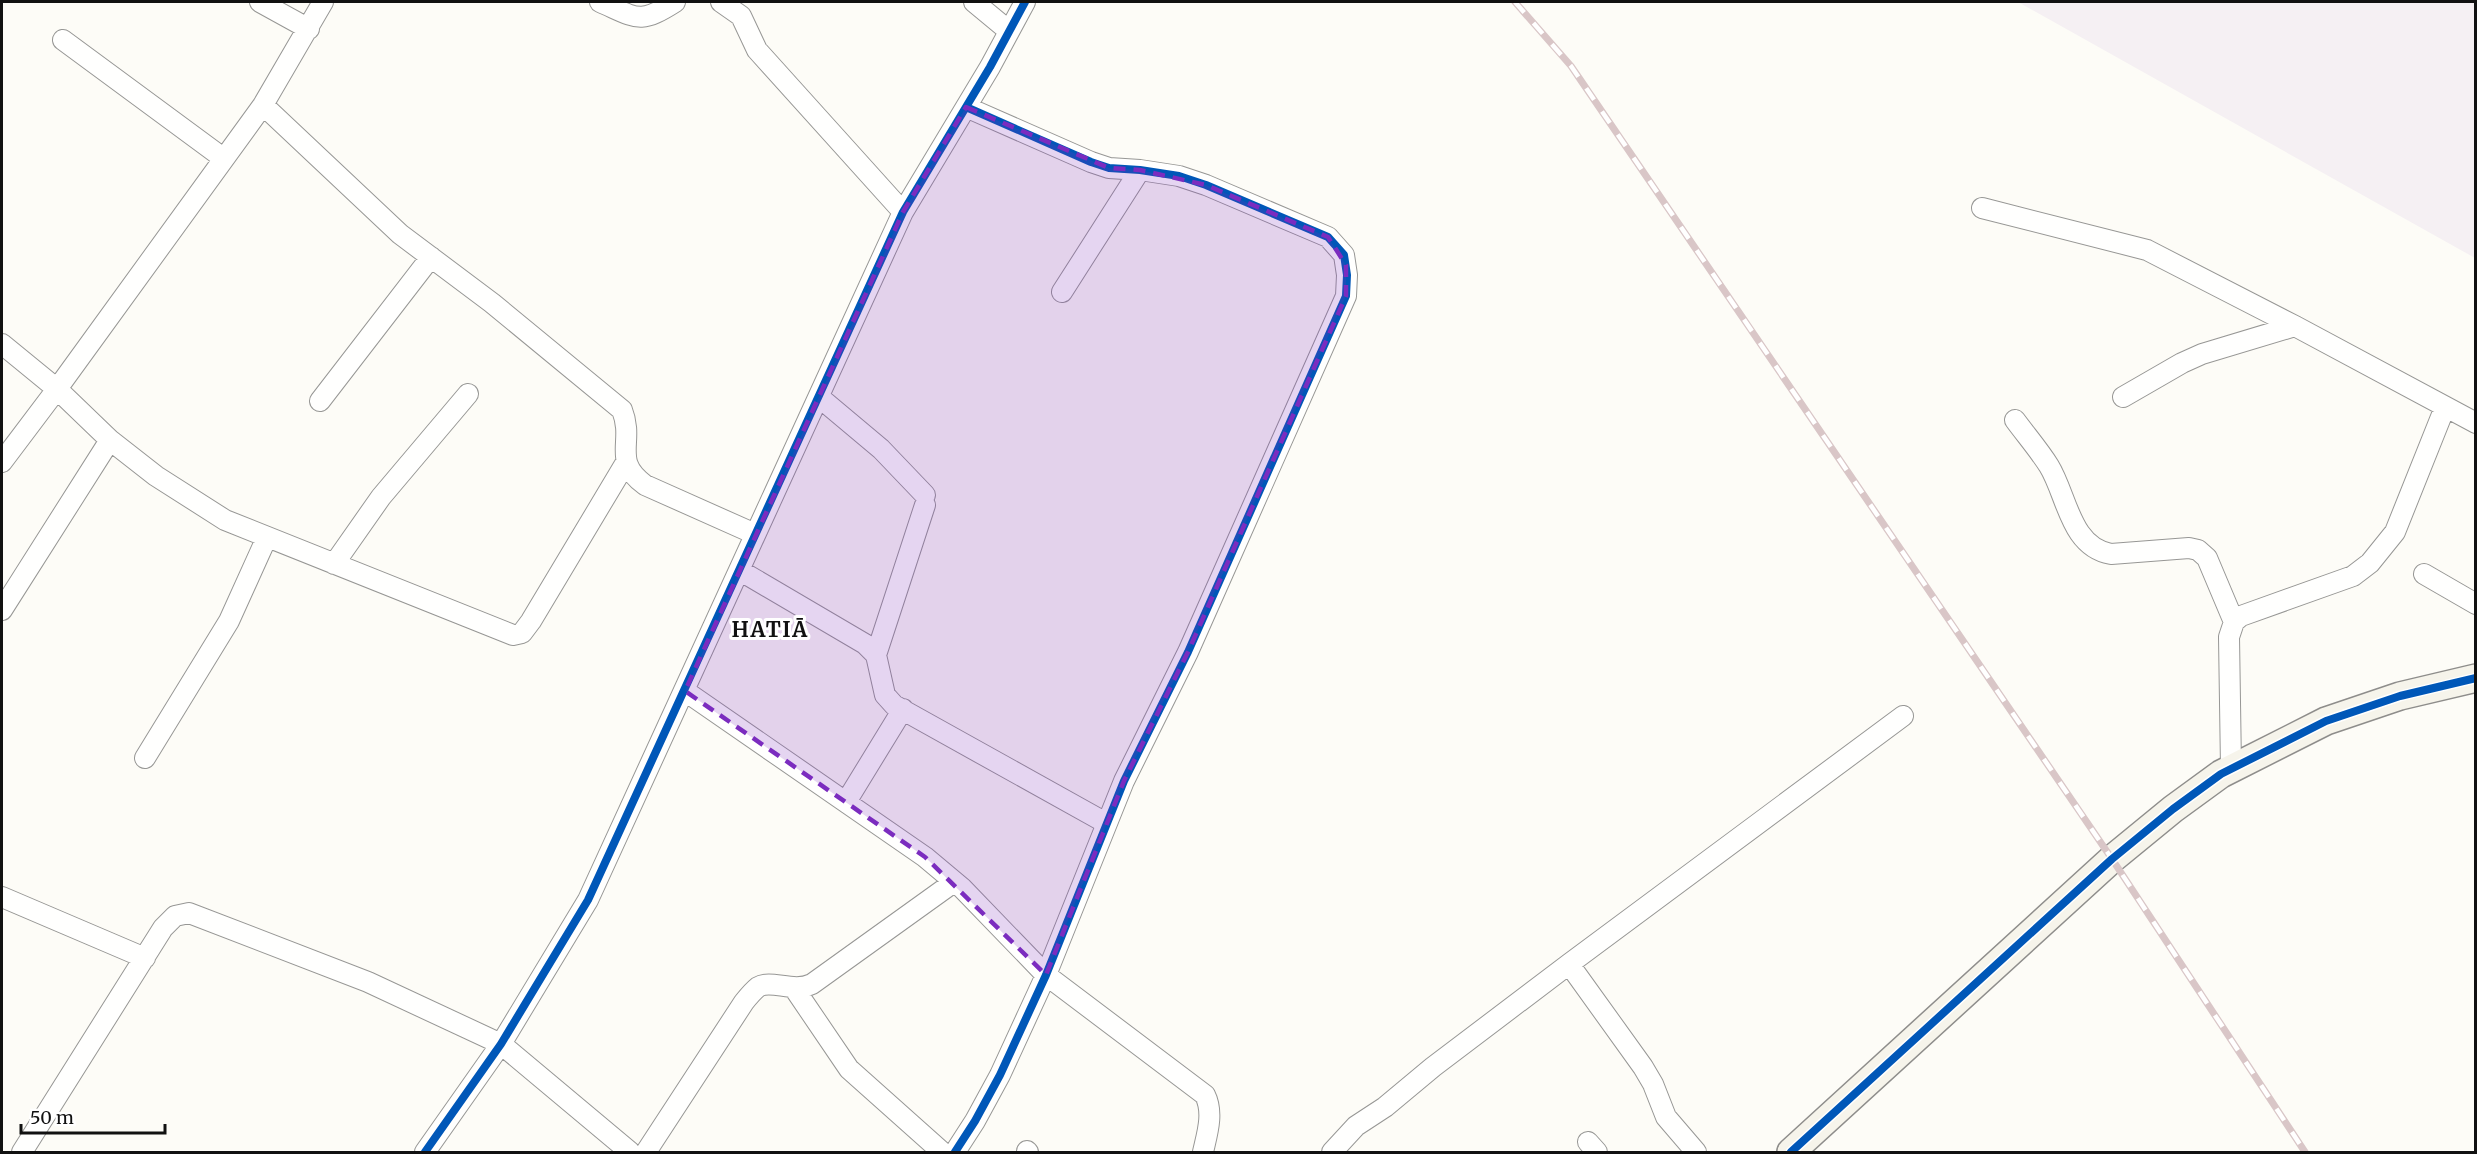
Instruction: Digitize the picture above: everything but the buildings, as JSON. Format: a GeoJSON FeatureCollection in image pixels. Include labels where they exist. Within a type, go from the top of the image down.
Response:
{"type":"FeatureCollection","features":[{"type":"Feature","properties":{"kind":"street"},"geometry":{"type":"LineString","coordinates":[[260,2],[309,29]]}},
{"type":"Feature","properties":{"kind":"street"},"geometry":{"type":"LineString","coordinates":[[2,462],[263,105],[323,2]]}},
{"type":"Feature","properties":{"kind":"street"},"geometry":{"type":"LineString","coordinates":[[600,2],[635,17],[643,18],[655,15],[675,2]]}},
{"type":"Feature","properties":{"kind":"street"},"geometry":{"type":"LineString","coordinates":[[721,2],[747,9],[757,50],[903,212]]}},
{"type":"Feature","properties":{"kind":"street"},"geometry":{"type":"LineString","coordinates":[[974,2],[1009,32]]}},
{"type":"Feature","properties":{"kind":"street"},"geometry":{"type":"LineString","coordinates":[[425,1152],[501,1044],[588,900],[903,212],[1025,2]]}},
{"type":"Feature","properties":{"kind":"street"},"geometry":{"type":"LineString","coordinates":[[63,40],[223,158]]}},
{"type":"Feature","properties":{"kind":"street"},"geometry":{"type":"LineString","coordinates":[[2,344],[57,389],[110,440],[156,476],[225,520],[505,633],[513,635],[522,633],[625,464],[627,422],[622,410],[492,303],[400,234],[263,105]]}},
{"type":"Feature","properties":{"kind":"street"},"geometry":{"type":"LineString","coordinates":[[955,1152],[1000,1075],[1046,975],[1124,781],[1188,652],[1346,296],[1347,285],[1344,255],[1328,237],[1206,185],[1179,176],[1100,165],[966,107]]}},
{"type":"Feature","properties":{"kind":"street"},"geometry":{"type":"LineString","coordinates":[[1062,292],[1140,170]]}},
{"type":"Feature","properties":{"kind":"street"},"geometry":{"type":"LineString","coordinates":[[1982,208],[2147,250],[2295,326],[2475,423]]}},
{"type":"Feature","properties":{"kind":"street"},"geometry":{"type":"LineString","coordinates":[[320,400],[431,257]]}},
{"type":"Feature","properties":{"kind":"street"},"geometry":{"type":"LineString","coordinates":[[2123,397],[2202,354],[2295,326]]}},
{"type":"Feature","properties":{"kind":"street"},"geometry":{"type":"LineString","coordinates":[[334,564],[381,497],[468,394]]}},
{"type":"Feature","properties":{"kind":"street"},"geometry":{"type":"LineString","coordinates":[[819,397],[881,449],[925,500],[876,655],[885,694],[894,705],[1106,823]]}},
{"type":"Feature","properties":{"kind":"street"},"geometry":{"type":"LineString","coordinates":[[2231,767],[2229,637],[2234,622],[2241,616],[2353,576],[2370,563],[2395,532],[2445,407]]}},
{"type":"Feature","properties":{"kind":"street"},"geometry":{"type":"LineString","coordinates":[[2015,420],[2050,467],[2074,524],[2092,546],[2100,552],[2111,554],[2189,548],[2198,550],[2207,558],[2234,622]]}},
{"type":"Feature","properties":{"kind":"street"},"geometry":{"type":"LineString","coordinates":[[2,610],[110,440]]}},
{"type":"Feature","properties":{"kind":"street"},"geometry":{"type":"LineString","coordinates":[[625,464],[633,477],[645,485],[755,534]]}},
{"type":"Feature","properties":{"kind":"street"},"geometry":{"type":"LineString","coordinates":[[145,758],[229,621],[267,537]]}},
{"type":"Feature","properties":{"kind":"street"},"geometry":{"type":"LineString","coordinates":[[739,570],[851,635],[876,655]]}},
{"type":"Feature","properties":{"kind":"street"},"geometry":{"type":"LineString","coordinates":[[2424,574],[2475,604]]}},
{"type":"Feature","properties":{"kind":"street"},"geometry":{"type":"LineString","coordinates":[[1791,1152],[2112,859],[2173,809],[2231,767],[2326,721],[2358,709],[2400,696],[2475,678]]}},
{"type":"Feature","properties":{"kind":"street"},"geometry":{"type":"LineString","coordinates":[[685,691],[925,857],[954,882],[1046,975],[1205,1095],[1209,1104],[1210,1121],[1203,1152]]}},
{"type":"Feature","properties":{"kind":"street"},"geometry":{"type":"LineString","coordinates":[[846,802],[903,710]]}},
{"type":"Feature","properties":{"kind":"street"},"geometry":{"type":"LineString","coordinates":[[1332,1152],[1356,1126],[1385,1107],[1432,1067],[1903,716]]}},
{"type":"Feature","properties":{"kind":"street"},"geometry":{"type":"LineString","coordinates":[[646,1152],[744,1002],[759,987],[768,985],[801,989],[824,978],[954,882]]}},
{"type":"Feature","properties":{"kind":"street"},"geometry":{"type":"LineString","coordinates":[[2,897],[145,958]]}},
{"type":"Feature","properties":{"kind":"street"},"geometry":{"type":"LineString","coordinates":[[22,1152],[169,922],[175,916],[189,914],[368,982],[501,1044],[630,1152]]}},
{"type":"Feature","properties":{"kind":"street"},"geometry":{"type":"LineString","coordinates":[[1569,964],[1643,1067],[1653,1084],[1666,1117],[1696,1152]]}},
{"type":"Feature","properties":{"kind":"street"},"geometry":{"type":"LineString","coordinates":[[794,988],[849,1069],[942,1152]]}},
{"type":"Feature","properties":{"kind":"highlighted area"},"geometry":{"type":"Polygon","coordinates":[[[966,107],[1109,168],[1140,170],[1206,185],[1328,237],[1346,265],[1346,296],[1188,652],[1124,781],[1046,975],[925,857],[685,691],[903,212],[966,107]]]}},
{"type":"Feature","properties":{"kind":"shaded area"},"geometry":{"type":"Polygon","coordinates":[[[2018,2],[2475,2],[2475,258],[2018,2]]]}},
{"type":"Feature","properties":{"kind":"railway"},"geometry":{"type":"LineString","coordinates":[[1515,2],[1571,66],[2112,859],[2305,1152]]}},
{"type":"Feature","properties":{"kind":"cycle path"},"geometry":{"type":"LineString","coordinates":[[425,1152],[501,1044],[588,900],[903,212],[990,67],[1025,2]]}},
{"type":"Feature","properties":{"kind":"cycle path"},"geometry":{"type":"LineString","coordinates":[[955,1152],[1000,1075],[1046,975],[1124,781],[1188,652],[1346,296],[1347,275],[1344,255],[1328,237],[1206,185],[1179,176],[1109,168],[1091,162],[966,107]]}},
{"type":"Feature","properties":{"kind":"cycle path"},"geometry":{"type":"LineString","coordinates":[[1791,1152],[2112,859],[2173,809],[2221,774],[2326,721],[2400,696],[2476,678]]}},
{"type":"Feature","properties":{"kind":"district","name":"HATIĀ"},"geometry":{"type":"Point","coordinates":[770,629]}}]}
